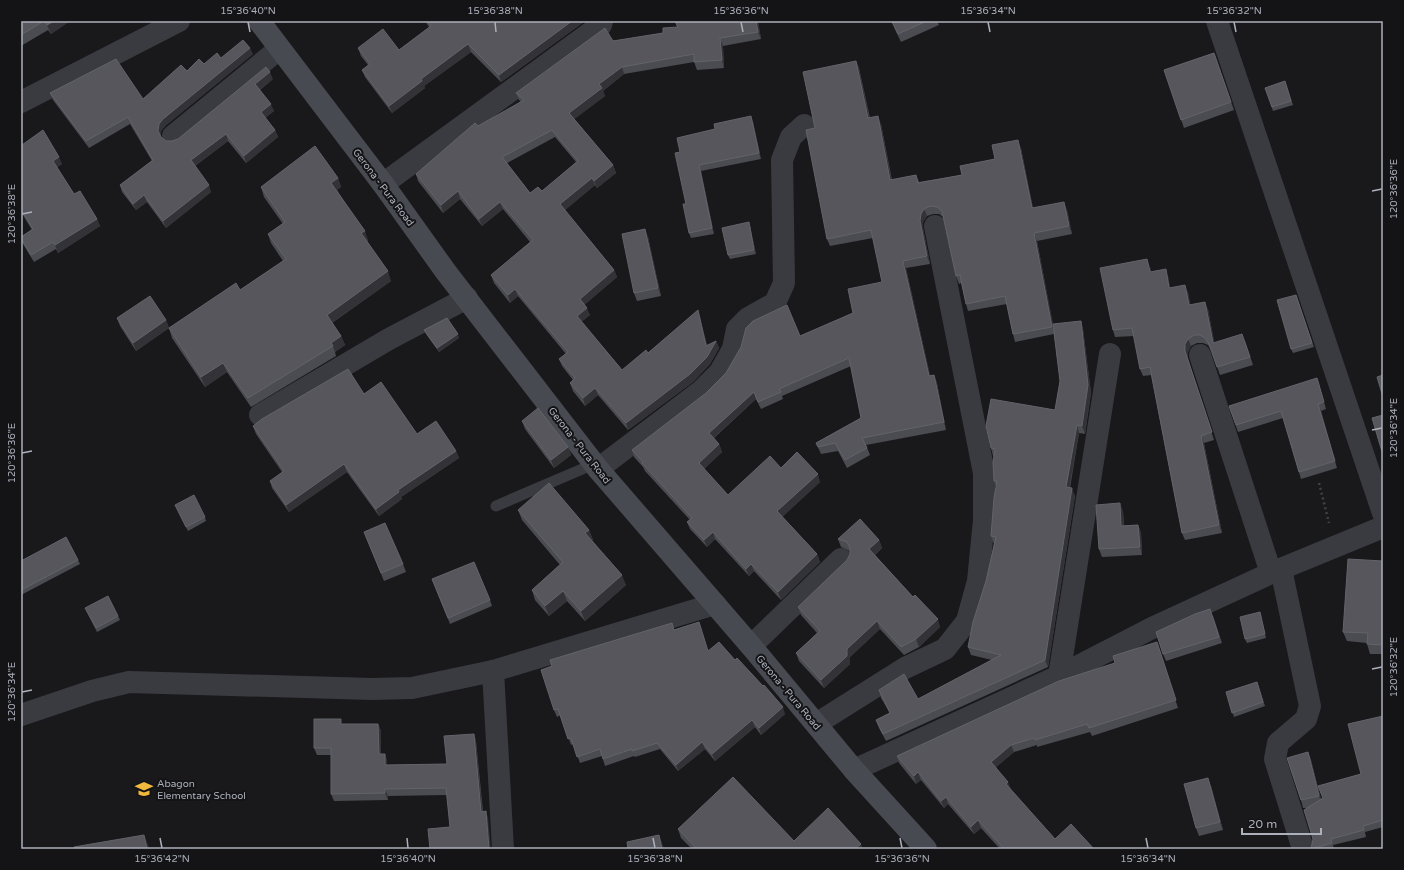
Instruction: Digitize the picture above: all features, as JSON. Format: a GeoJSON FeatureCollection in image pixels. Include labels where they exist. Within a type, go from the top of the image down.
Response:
{"type":"FeatureCollection","features":[{"type":"Feature","properties":{"kind":"main road","name":"Gerona - Pura Road"},"geometry":{"type":"LineString","coordinates":[[258,21],[596,466],[751,646],[854,770],[926,849]]}},
{"type":"Feature","properties":{"kind":"street"},"geometry":{"type":"LineString","coordinates":[[21,102],[179,21]]}},
{"type":"Feature","properties":{"kind":"street"},"geometry":{"type":"LineString","coordinates":[[383,184],[601,25],[602,21]]}},
{"type":"Feature","properties":{"kind":"street"},"geometry":{"type":"LineString","coordinates":[[1217,21],[1383,513]]}},
{"type":"Feature","properties":{"kind":"street"},"geometry":{"type":"LineString","coordinates":[[173,136],[279,49]]}},
{"type":"Feature","properties":{"kind":"street"},"geometry":{"type":"LineString","coordinates":[[596,466],[700,391],[720,372],[733,349],[737,328],[748,318],[775,303],[784,283],[782,160],[791,137],[804,125]]}},
{"type":"Feature","properties":{"kind":"street"},"geometry":{"type":"LineString","coordinates":[[816,724],[905,668],[945,648],[967,622],[978,581],[984,520],[984,473],[935,226]]}},
{"type":"Feature","properties":{"kind":"street"},"geometry":{"type":"LineString","coordinates":[[260,415],[389,339],[467,298]]}},
{"type":"Feature","properties":{"kind":"street"},"geometry":{"type":"LineString","coordinates":[[1059,676],[1110,354]]}},
{"type":"Feature","properties":{"kind":"street"},"geometry":{"type":"LineString","coordinates":[[1200,355],[1276,571],[1310,706],[1306,719],[1278,742],[1274,759],[1303,849]]}},
{"type":"Feature","properties":{"kind":"street"},"geometry":{"type":"LineString","coordinates":[[854,770],[1059,676],[1152,628],[1276,571],[1383,527]]}},
{"type":"Feature","properties":{"kind":"street"},"geometry":{"type":"LineString","coordinates":[[751,646],[841,559]]}},
{"type":"Feature","properties":{"kind":"street"},"geometry":{"type":"LineString","coordinates":[[21,715],[92,691],[129,682],[372,689],[412,688],[493,671],[715,604]]}},
{"type":"Feature","properties":{"kind":"street"},"geometry":{"type":"LineString","coordinates":[[493,671],[503,849]]}},
{"type":"Feature","properties":{"kind":"lane"},"geometry":{"type":"LineString","coordinates":[[496,506],[596,466]]}},
{"type":"Feature","properties":{"kind":"path"},"geometry":{"type":"LineString","coordinates":[[1319,483],[1335,546]]}},
{"type":"Feature","properties":{"kind":"building"},"geometry":{"type":"Polygon","coordinates":[[[21,21],[44,21],[21,35],[21,21]]]}},
{"type":"Feature","properties":{"kind":"building"},"geometry":{"type":"Polygon","coordinates":[[[44,21],[54,21],[47,25],[44,21]]]}},
{"type":"Feature","properties":{"kind":"building"},"geometry":{"type":"Polygon","coordinates":[[[427,21],[572,21],[499,75],[468,44],[421,79],[422,81],[389,106],[362,70],[370,64],[358,48],[383,29],[399,50],[431,26],[427,21]]]}},
{"type":"Feature","properties":{"kind":"building"},"geometry":{"type":"Polygon","coordinates":[[[675,21],[756,21],[758,32],[720,38],[722,60],[694,62],[694,54],[622,67],[599,84],[602,88],[569,113],[613,165],[594,181],[592,178],[560,204],[614,270],[580,299],[587,308],[577,316],[622,370],[646,350],[648,353],[698,310],[706,346],[716,341],[707,357],[690,374],[626,423],[595,388],[583,398],[570,383],[575,378],[559,359],[568,352],[515,289],[508,295],[491,275],[533,240],[500,202],[479,219],[458,191],[441,205],[416,174],[475,123],[478,126],[524,100],[516,93],[605,28],[613,41],[663,33],[663,28],[678,27],[675,21]],[[552,130],[502,157],[530,193],[538,187],[542,191],[578,161],[552,130]]]}},
{"type":"Feature","properties":{"kind":"building"},"geometry":{"type":"Polygon","coordinates":[[[892,21],[927,21],[898,34],[892,21]]]}},
{"type":"Feature","properties":{"kind":"building"},"geometry":{"type":"Polygon","coordinates":[[[243,40],[250,48],[163,119],[159,124],[158,131],[161,137],[166,141],[178,139],[266,67],[270,72],[255,84],[271,104],[261,112],[275,130],[244,156],[226,134],[191,160],[209,185],[163,221],[144,195],[133,204],[120,185],[153,160],[128,117],[86,141],[50,93],[116,59],[143,99],[181,65],[187,71],[199,59],[204,64],[217,53],[221,58],[243,40]]]}},
{"type":"Feature","properties":{"kind":"building"},"geometry":{"type":"Polygon","coordinates":[[[1214,53],[1231,102],[1181,120],[1164,70],[1214,53]]]}},
{"type":"Feature","properties":{"kind":"building"},"geometry":{"type":"Polygon","coordinates":[[[856,61],[868,118],[878,116],[890,180],[916,175],[918,183],[962,175],[960,166],[995,159],[992,145],[1018,140],[1032,208],[1064,202],[1069,226],[1034,233],[1052,327],[1013,334],[1005,296],[966,304],[960,275],[956,276],[942,211],[937,207],[930,206],[924,209],[921,214],[920,221],[927,256],[903,261],[929,376],[934,375],[944,422],[862,438],[867,448],[845,460],[835,443],[818,447],[816,443],[861,418],[849,358],[779,389],[781,392],[758,402],[754,392],[709,433],[719,444],[699,463],[728,495],[770,456],[781,468],[797,452],[818,474],[777,511],[817,554],[778,592],[751,564],[746,569],[713,532],[704,540],[687,522],[692,518],[632,450],[706,393],[726,373],[741,347],[746,328],[753,321],[787,305],[800,336],[853,313],[848,289],[882,282],[871,230],[827,239],[806,130],[815,128],[803,72],[856,61]]]}},
{"type":"Feature","properties":{"kind":"building"},"geometry":{"type":"Polygon","coordinates":[[[1285,81],[1291,101],[1272,107],[1265,88],[1285,81]]]}},
{"type":"Feature","properties":{"kind":"building"},"geometry":{"type":"Polygon","coordinates":[[[751,116],[759,153],[699,165],[712,228],[689,233],[683,204],[686,204],[675,153],[680,152],[677,138],[715,129],[714,124],[751,116]]]}},
{"type":"Feature","properties":{"kind":"building"},"geometry":{"type":"Polygon","coordinates":[[[43,130],[59,157],[53,161],[74,194],[80,191],[97,219],[55,245],[53,242],[31,255],[21,238],[33,229],[21,209],[21,143],[22,145],[43,130]]]}},
{"type":"Feature","properties":{"kind":"building"},"geometry":{"type":"Polygon","coordinates":[[[315,146],[338,178],[331,183],[365,231],[361,233],[388,271],[327,315],[341,336],[331,343],[333,346],[248,398],[223,363],[201,377],[169,328],[236,283],[240,290],[286,259],[268,234],[285,222],[261,187],[315,146]]]}},
{"type":"Feature","properties":{"kind":"building"},"geometry":{"type":"Polygon","coordinates":[[[749,222],[754,250],[728,255],[722,228],[749,222]]]}},
{"type":"Feature","properties":{"kind":"building"},"geometry":{"type":"Polygon","coordinates":[[[645,229],[658,288],[634,293],[622,234],[645,229]]]}},
{"type":"Feature","properties":{"kind":"building"},"geometry":{"type":"Polygon","coordinates":[[[1147,259],[1150,272],[1166,269],[1169,288],[1185,285],[1189,305],[1205,302],[1213,343],[1242,334],[1250,357],[1217,367],[1209,344],[1205,338],[1200,335],[1194,335],[1188,339],[1185,344],[1185,351],[1212,432],[1201,436],[1219,525],[1182,533],[1150,367],[1140,369],[1132,328],[1113,330],[1100,268],[1147,259]]]}},
{"type":"Feature","properties":{"kind":"building"},"geometry":{"type":"Polygon","coordinates":[[[1296,295],[1312,343],[1291,349],[1277,300],[1296,295]]]}},
{"type":"Feature","properties":{"kind":"building"},"geometry":{"type":"Polygon","coordinates":[[[150,296],[166,320],[133,343],[117,318],[150,296]]]}},
{"type":"Feature","properties":{"kind":"building"},"geometry":{"type":"Polygon","coordinates":[[[447,318],[458,334],[437,348],[424,330],[447,318]]]}},
{"type":"Feature","properties":{"kind":"building"},"geometry":{"type":"Polygon","coordinates":[[[1081,321],[1088,385],[1082,426],[1077,425],[1066,487],[1072,488],[1045,660],[883,734],[876,720],[890,713],[879,690],[904,674],[918,699],[1001,655],[968,647],[973,622],[986,581],[996,537],[991,536],[997,481],[994,481],[993,462],[995,449],[991,448],[986,426],[991,399],[1055,410],[1060,381],[1053,324],[1081,321]]]}},
{"type":"Feature","properties":{"kind":"building"},"geometry":{"type":"Polygon","coordinates":[[[348,369],[364,394],[381,382],[417,434],[436,421],[456,451],[398,490],[399,492],[376,509],[344,464],[286,505],[270,481],[284,471],[253,426],[262,419],[348,369]]]}},
{"type":"Feature","properties":{"kind":"building"},"geometry":{"type":"Polygon","coordinates":[[[1383,375],[1383,397],[1377,377],[1383,375]]]}},
{"type":"Feature","properties":{"kind":"building"},"geometry":{"type":"Polygon","coordinates":[[[1317,378],[1324,402],[1318,404],[1335,461],[1299,472],[1281,411],[1236,425],[1229,406],[1317,378]]]}},
{"type":"Feature","properties":{"kind":"building"},"geometry":{"type":"Polygon","coordinates":[[[538,408],[568,447],[551,460],[522,421],[538,408]]]}},
{"type":"Feature","properties":{"kind":"building"},"geometry":{"type":"Polygon","coordinates":[[[1383,415],[1383,455],[1372,418],[1383,415]]]}},
{"type":"Feature","properties":{"kind":"building"},"geometry":{"type":"Polygon","coordinates":[[[549,483],[589,530],[585,533],[622,575],[581,611],[563,591],[545,606],[532,590],[563,562],[518,510],[549,483]]]}},
{"type":"Feature","properties":{"kind":"building"},"geometry":{"type":"Polygon","coordinates":[[[194,495],[205,517],[186,527],[175,505],[194,495]]]}},
{"type":"Feature","properties":{"kind":"building"},"geometry":{"type":"Polygon","coordinates":[[[1120,503],[1121,526],[1138,525],[1140,547],[1099,549],[1096,505],[1120,503]]]}},
{"type":"Feature","properties":{"kind":"building"},"geometry":{"type":"Polygon","coordinates":[[[860,519],[879,540],[869,549],[913,597],[915,595],[938,619],[916,639],[901,647],[877,621],[847,649],[847,656],[821,680],[796,653],[820,631],[798,607],[847,560],[850,554],[850,548],[847,542],[838,539],[860,519]]]}},
{"type":"Feature","properties":{"kind":"building"},"geometry":{"type":"Polygon","coordinates":[[[385,523],[403,564],[381,573],[364,532],[385,523]]]}},
{"type":"Feature","properties":{"kind":"building"},"geometry":{"type":"Polygon","coordinates":[[[66,537],[78,560],[21,590],[21,561],[66,537]]]}},
{"type":"Feature","properties":{"kind":"building"},"geometry":{"type":"Polygon","coordinates":[[[1348,559],[1383,561],[1383,645],[1367,644],[1368,633],[1343,632],[1348,559]]]}},
{"type":"Feature","properties":{"kind":"building"},"geometry":{"type":"Polygon","coordinates":[[[474,562],[490,600],[448,618],[432,579],[474,562]]]}},
{"type":"Feature","properties":{"kind":"building"},"geometry":{"type":"Polygon","coordinates":[[[108,596],[118,616],[96,628],[85,608],[108,596]]]}},
{"type":"Feature","properties":{"kind":"building"},"geometry":{"type":"Polygon","coordinates":[[[1210,609],[1219,637],[1163,654],[1156,632],[1195,614],[1210,609]]]}},
{"type":"Feature","properties":{"kind":"building"},"geometry":{"type":"Polygon","coordinates":[[[1260,612],[1265,634],[1245,639],[1240,617],[1260,612]]]}},
{"type":"Feature","properties":{"kind":"building"},"geometry":{"type":"Polygon","coordinates":[[[699,622],[708,651],[719,642],[735,660],[737,658],[763,686],[764,685],[783,707],[759,728],[752,720],[712,754],[702,742],[676,765],[657,743],[632,751],[632,749],[603,759],[600,749],[577,757],[571,738],[568,739],[558,709],[554,710],[541,670],[552,666],[550,660],[672,623],[674,630],[699,622]]]}},
{"type":"Feature","properties":{"kind":"building"},"geometry":{"type":"Polygon","coordinates":[[[1157,642],[1176,700],[1089,728],[1087,724],[1035,740],[1034,738],[1011,745],[991,762],[1008,782],[1006,784],[1055,839],[1071,824],[1094,849],[1004,849],[978,820],[971,827],[946,797],[941,801],[918,772],[914,776],[897,756],[1059,681],[1115,663],[1113,656],[1157,642]]]}},
{"type":"Feature","properties":{"kind":"building"},"geometry":{"type":"Polygon","coordinates":[[[1257,682],[1263,702],[1232,713],[1226,692],[1257,682]]]}},
{"type":"Feature","properties":{"kind":"building"},"geometry":{"type":"Polygon","coordinates":[[[1383,716],[1383,820],[1363,826],[1364,830],[1331,839],[1332,843],[1311,849],[1313,839],[1304,810],[1323,798],[1318,786],[1361,774],[1348,724],[1383,716]]]}},
{"type":"Feature","properties":{"kind":"building"},"geometry":{"type":"Polygon","coordinates":[[[314,719],[341,719],[341,724],[378,724],[379,754],[385,754],[385,765],[447,764],[444,736],[474,734],[481,812],[486,811],[489,849],[430,849],[428,829],[450,827],[446,788],[385,789],[385,793],[331,794],[331,748],[314,748],[314,719]]]}},
{"type":"Feature","properties":{"kind":"building"},"geometry":{"type":"Polygon","coordinates":[[[1308,752],[1319,796],[1301,800],[1287,758],[1308,752]]]}},
{"type":"Feature","properties":{"kind":"building"},"geometry":{"type":"Polygon","coordinates":[[[733,777],[794,841],[828,808],[861,844],[855,849],[697,849],[678,829],[733,777]]]}},
{"type":"Feature","properties":{"kind":"building"},"geometry":{"type":"Polygon","coordinates":[[[1208,778],[1220,822],[1196,828],[1184,784],[1208,778]]]}},
{"type":"Feature","properties":{"kind":"building"},"geometry":{"type":"Polygon","coordinates":[[[144,835],[147,849],[75,849],[74,847],[144,835]]]}},
{"type":"Feature","properties":{"kind":"building"},"geometry":{"type":"Polygon","coordinates":[[[659,835],[662,849],[628,849],[627,842],[659,835]]]}},
{"type":"Feature","properties":{"kind":"place","name":"Abagon Elementary School"},"geometry":{"type":"Point","coordinates":[144,789]}}]}
